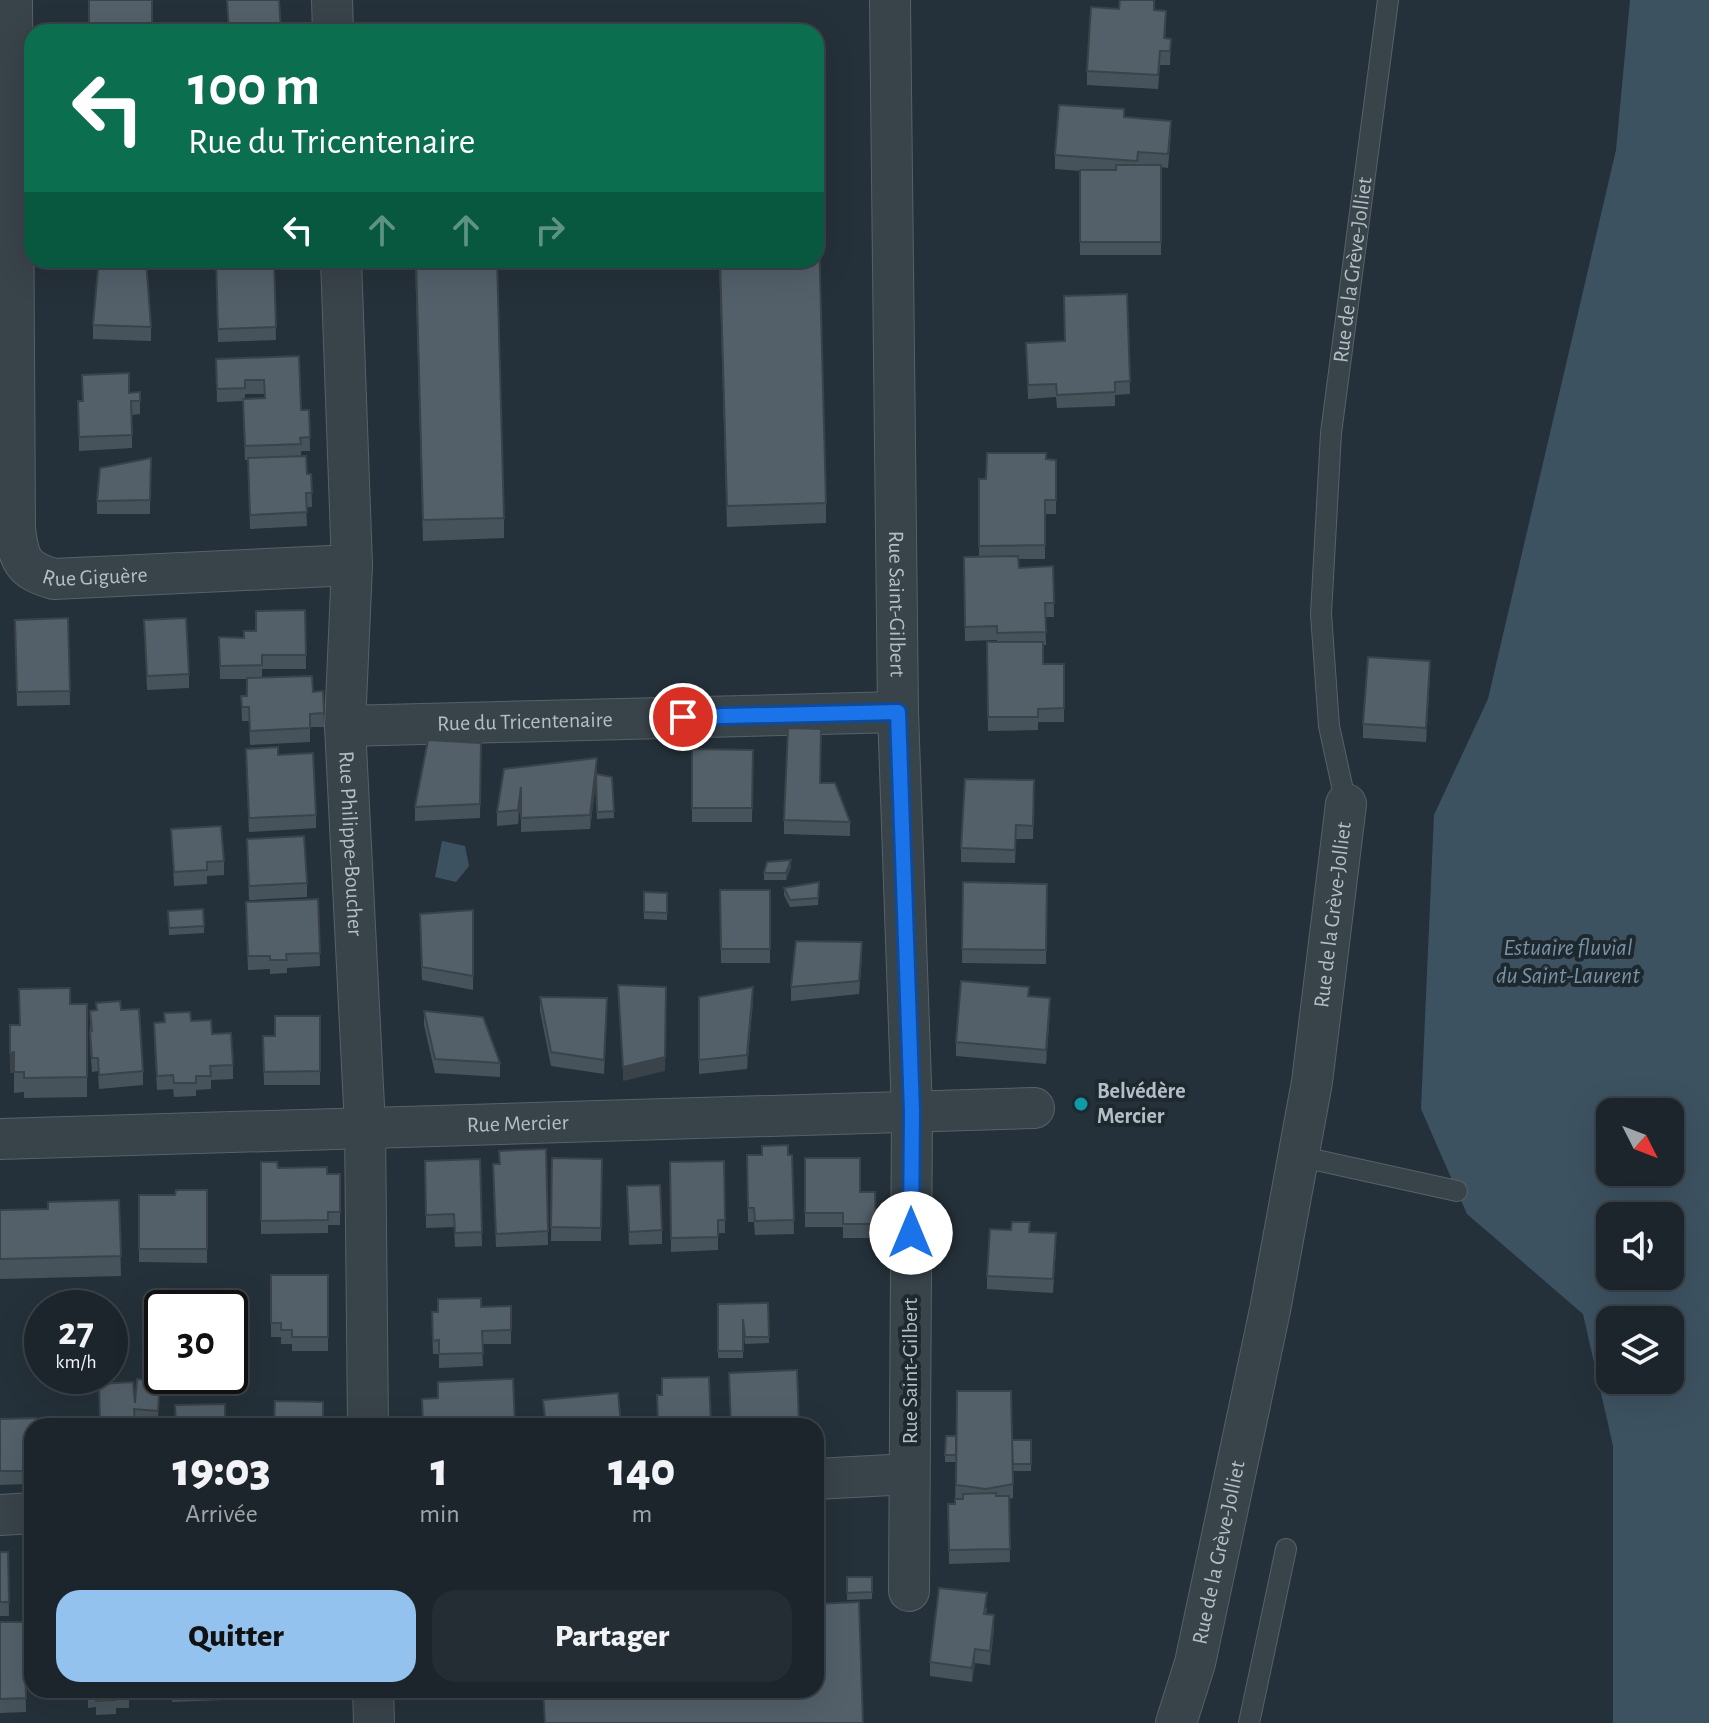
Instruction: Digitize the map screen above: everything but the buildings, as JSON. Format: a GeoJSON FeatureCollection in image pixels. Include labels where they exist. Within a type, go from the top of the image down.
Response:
{"type":"FeatureCollection","features":[{"type":"Feature","properties":{"kind":"street","name":"Rue Giguère"},"geometry":{"type":"LineString","coordinates":[[12,0],[14,513],[18,556],[36,574],[54,579],[352,565]]}},
{"type":"Feature","properties":{"kind":"street"},"geometry":{"type":"LineString","coordinates":[[332,0],[333,24]]}},
{"type":"Feature","properties":{"kind":"street"},"geometry":{"type":"LineString","coordinates":[[880,0],[890,0]]}},
{"type":"Feature","properties":{"kind":"street","name":"Rue Saint-Gilbert"},"geometry":{"type":"LineString","coordinates":[[890,0],[898,712],[912,1112],[909,1591]]}},
{"type":"Feature","properties":{"kind":"street","name":"Rue Philippe-Boucher"},"geometry":{"type":"LineString","coordinates":[[341,268],[352,565],[345,726],[365,1126],[368,1418]]}},
{"type":"Feature","properties":{"kind":"street","name":"Rue du Tricentenaire"},"geometry":{"type":"LineString","coordinates":[[345,726],[898,712]]}},
{"type":"Feature","properties":{"kind":"street","name":"Rue de la Grève-Jolliet"},"geometry":{"type":"LineString","coordinates":[[1176,1723],[1195,1663],[1229,1508],[1312,1082],[1346,804]]}},
{"type":"Feature","properties":{"kind":"street","name":"Rue Mercier"},"geometry":{"type":"LineString","coordinates":[[0,1139],[1034,1108]]}},
{"type":"Feature","properties":{"kind":"street"},"geometry":{"type":"LineString","coordinates":[[824,1479],[909,1474]]}},
{"type":"Feature","properties":{"kind":"street"},"geometry":{"type":"LineString","coordinates":[[0,1515],[24,1514]]}},
{"type":"Feature","properties":{"kind":"street"},"geometry":{"type":"LineString","coordinates":[[373,1698],[374,1723]]}},
{"type":"Feature","properties":{"kind":"lane","name":"Rue de la Grève-Jolliet"},"geometry":{"type":"LineString","coordinates":[[1346,804],[1329,726],[1321,614],[1331,433],[1388,0]]}},
{"type":"Feature","properties":{"kind":"lane"},"geometry":{"type":"LineString","coordinates":[[1298,1156],[1457,1191]]}},
{"type":"Feature","properties":{"kind":"lane"},"geometry":{"type":"LineString","coordinates":[[1249,1723],[1286,1549]]}},
{"type":"Feature","properties":{"kind":"water","name":"Estuaire fluvial du Saint-Laurent"},"geometry":{"type":"Polygon","coordinates":[[[1630,0],[1709,0],[1709,1723],[1613,1723],[1613,1446],[1601,1394],[1684,1394],[1684,1306],[1596,1306],[1596,1371],[1583,1314],[1467,1214],[1421,1109],[1434,815],[1488,699],[1616,150],[1630,0]]]}},
{"type":"Feature","properties":{"kind":"water"},"geometry":{"type":"Polygon","coordinates":[[[442,841],[465,846],[469,866],[456,882],[435,877],[442,841]]]}},
{"type":"Feature","properties":{"kind":"place","name":"Belvédère Mercier"},"geometry":{"type":"Point","coordinates":[1081,1104]}},
{"type":"Feature","properties":{"kind":"route"},"geometry":{"type":"LineString","coordinates":[[683,717],[898,712],[912,1112],[911,1233]]}}]}
